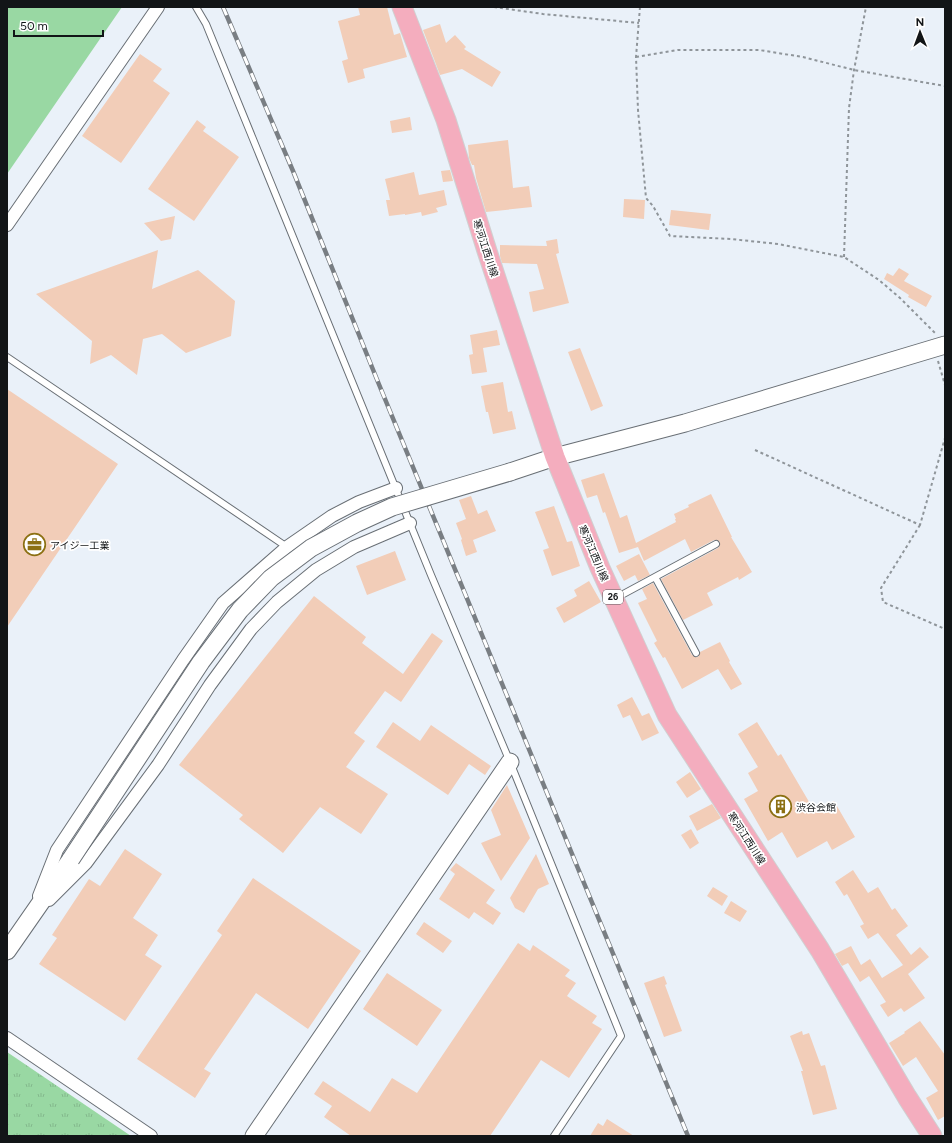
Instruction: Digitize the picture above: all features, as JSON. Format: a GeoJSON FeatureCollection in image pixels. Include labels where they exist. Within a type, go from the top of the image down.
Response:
{"type":"FeatureCollection","features":[{"type":"Feature","properties":{"kind":"main road","name":"寒河江西川線"},"geometry":{"type":"LineString","coordinates":[[402,7],[446,120],[487,251],[556,457],[600,568],[667,715],[820,950],[907,1097],[932,1136]]}},
{"type":"Feature","properties":{"kind":"street"},"geometry":{"type":"LineString","coordinates":[[7,225],[158,7]]}},
{"type":"Feature","properties":{"kind":"street"},"geometry":{"type":"LineString","coordinates":[[7,951],[71,859],[201,662],[240,610],[271,578],[310,548],[357,523],[392,507],[556,457],[685,423],[939,344]]}},
{"type":"Feature","properties":{"kind":"street"},"geometry":{"type":"LineString","coordinates":[[30,920],[57,850],[183,660],[223,604],[287,547],[332,516],[358,502],[396,488]]}},
{"type":"Feature","properties":{"kind":"street"},"geometry":{"type":"LineString","coordinates":[[30,920],[86,863],[158,764],[210,685],[251,629],[278,602],[316,570],[354,547],[410,523]]}},
{"type":"Feature","properties":{"kind":"street"},"geometry":{"type":"LineString","coordinates":[[254,1136],[510,762]]}},
{"type":"Feature","properties":{"kind":"street"},"geometry":{"type":"LineString","coordinates":[[7,1038],[151,1136]]}},
{"type":"Feature","properties":{"kind":"lane"},"geometry":{"type":"LineString","coordinates":[[196,7],[206,24],[431,576],[510,762],[621,1036],[554,1136]]}},
{"type":"Feature","properties":{"kind":"lane"},"geometry":{"type":"LineString","coordinates":[[7,357],[287,547]]}},
{"type":"Feature","properties":{"kind":"lane"},"geometry":{"type":"LineString","coordinates":[[614,599],[716,544]]}},
{"type":"Feature","properties":{"kind":"lane"},"geometry":{"type":"LineString","coordinates":[[655,577],[696,653]]}},
{"type":"Feature","properties":{"kind":"path"},"geometry":{"type":"LineString","coordinates":[[494,7],[543,14],[639,23]]}},
{"type":"Feature","properties":{"kind":"path"},"geometry":{"type":"LineString","coordinates":[[640,7],[636,57],[638,110],[646,198],[653,206],[670,236],[730,239],[778,244],[844,257],[879,280],[900,298],[939,344],[945,385]]}},
{"type":"Feature","properties":{"kind":"path"},"geometry":{"type":"LineString","coordinates":[[844,257],[849,108],[854,70],[866,7]]}},
{"type":"Feature","properties":{"kind":"path"},"geometry":{"type":"LineString","coordinates":[[636,57],[678,50],[759,50],[803,57],[854,70],[945,86]]}},
{"type":"Feature","properties":{"kind":"path"},"geometry":{"type":"LineString","coordinates":[[945,438],[920,525],[881,588],[883,602],[945,629]]}},
{"type":"Feature","properties":{"kind":"path"},"geometry":{"type":"LineString","coordinates":[[755,450],[920,525]]}},
{"type":"Feature","properties":{"kind":"green space"},"geometry":{"type":"Polygon","coordinates":[[[7,7],[122,7],[7,174],[7,7]]]}},
{"type":"Feature","properties":{"kind":"green space"},"geometry":{"type":"Polygon","coordinates":[[[7,1052],[131,1136],[7,1136],[7,1052]]]}},
{"type":"Feature","properties":{"kind":"building"},"geometry":{"type":"Polygon","coordinates":[[[358,7],[387,7],[394,35],[400,33],[407,57],[363,69],[365,78],[348,83],[342,61],[348,59],[338,21],[360,15],[358,7]]]}},
{"type":"Feature","properties":{"kind":"building"},"geometry":{"type":"Polygon","coordinates":[[[440,24],[446,43],[455,35],[466,47],[464,49],[501,72],[492,87],[462,69],[440,75],[423,30],[440,24]]]}},
{"type":"Feature","properties":{"kind":"building"},"geometry":{"type":"Polygon","coordinates":[[[140,54],[162,69],[153,81],[170,93],[121,163],[82,136],[140,54]]]}},
{"type":"Feature","properties":{"kind":"building"},"geometry":{"type":"Polygon","coordinates":[[[410,117],[412,130],[392,133],[390,121],[410,117]]]}},
{"type":"Feature","properties":{"kind":"building"},"geometry":{"type":"Polygon","coordinates":[[[197,120],[206,127],[203,131],[239,157],[194,221],[148,189],[197,120]]]}},
{"type":"Feature","properties":{"kind":"building"},"geometry":{"type":"Polygon","coordinates":[[[508,140],[513,188],[529,186],[532,207],[486,212],[476,178],[474,165],[472,165],[469,158],[468,145],[508,140]]]}},
{"type":"Feature","properties":{"kind":"building"},"geometry":{"type":"Polygon","coordinates":[[[450,170],[453,181],[443,182],[441,171],[450,170]]]}},
{"type":"Feature","properties":{"kind":"building"},"geometry":{"type":"Polygon","coordinates":[[[414,172],[419,195],[444,190],[447,205],[436,208],[438,212],[422,216],[421,212],[389,216],[386,200],[390,200],[385,179],[414,172]]]}},
{"type":"Feature","properties":{"kind":"building"},"geometry":{"type":"Polygon","coordinates":[[[624,199],[645,200],[644,219],[623,217],[624,199]]]}},
{"type":"Feature","properties":{"kind":"building"},"geometry":{"type":"Polygon","coordinates":[[[671,210],[711,214],[709,230],[669,225],[671,210]]]}},
{"type":"Feature","properties":{"kind":"building"},"geometry":{"type":"Polygon","coordinates":[[[175,216],[171,239],[161,241],[144,223],[175,216]]]}},
{"type":"Feature","properties":{"kind":"building"},"geometry":{"type":"Polygon","coordinates":[[[557,239],[559,253],[556,254],[569,303],[533,312],[529,292],[544,289],[537,264],[502,263],[500,256],[500,245],[547,246],[546,241],[557,239]]]}},
{"type":"Feature","properties":{"kind":"building"},"geometry":{"type":"Polygon","coordinates":[[[158,250],[152,289],[198,270],[235,301],[231,336],[186,353],[162,334],[143,339],[137,375],[111,355],[90,364],[92,341],[36,294],[158,250]]]}},
{"type":"Feature","properties":{"kind":"building"},"geometry":{"type":"Polygon","coordinates":[[[899,268],[909,274],[904,281],[932,296],[926,307],[908,297],[909,295],[884,279],[887,273],[893,276],[899,268]]]}},
{"type":"Feature","properties":{"kind":"building"},"geometry":{"type":"Polygon","coordinates":[[[497,330],[500,345],[483,348],[487,372],[472,374],[469,355],[473,354],[470,335],[497,330]]]}},
{"type":"Feature","properties":{"kind":"building"},"geometry":{"type":"Polygon","coordinates":[[[580,348],[603,406],[591,411],[568,352],[580,348]]]}},
{"type":"Feature","properties":{"kind":"building"},"geometry":{"type":"Polygon","coordinates":[[[503,382],[508,412],[512,411],[516,429],[493,434],[488,412],[486,412],[481,386],[503,382]]]}},
{"type":"Feature","properties":{"kind":"building","name":"アイジー工業"},"geometry":{"type":"Polygon","coordinates":[[[7,389],[118,464],[7,627],[7,389]]]}},
{"type":"Feature","properties":{"kind":"building"},"geometry":{"type":"Polygon","coordinates":[[[604,473],[620,518],[627,515],[636,543],[676,522],[674,514],[689,507],[688,505],[711,494],[731,537],[752,572],[739,580],[738,577],[707,593],[713,605],[683,620],[661,579],[718,548],[720,542],[714,540],[691,552],[685,539],[644,561],[638,547],[619,553],[605,512],[603,513],[597,495],[587,498],[581,480],[604,473]]]}},
{"type":"Feature","properties":{"kind":"building"},"geometry":{"type":"Polygon","coordinates":[[[471,496],[478,514],[487,510],[496,531],[473,540],[477,552],[466,556],[456,523],[466,519],[459,500],[471,496]]]}},
{"type":"Feature","properties":{"kind":"building"},"geometry":{"type":"Polygon","coordinates":[[[554,506],[567,542],[572,541],[580,566],[552,576],[543,550],[549,548],[535,512],[554,506]]]}},
{"type":"Feature","properties":{"kind":"building"},"geometry":{"type":"Polygon","coordinates":[[[395,551],[406,580],[367,595],[356,566],[395,551]]]}},
{"type":"Feature","properties":{"kind":"building"},"geometry":{"type":"Polygon","coordinates":[[[639,554],[650,575],[638,581],[635,575],[624,581],[616,566],[639,554]]]}},
{"type":"Feature","properties":{"kind":"building"},"geometry":{"type":"Polygon","coordinates":[[[589,581],[601,602],[564,623],[556,608],[577,596],[574,590],[589,581]]]}},
{"type":"Feature","properties":{"kind":"building"},"geometry":{"type":"Polygon","coordinates":[[[653,583],[692,655],[698,657],[700,652],[720,642],[730,661],[729,662],[742,684],[731,690],[718,669],[682,689],[665,657],[663,658],[654,643],[657,641],[638,603],[647,599],[642,589],[653,583]]]}},
{"type":"Feature","properties":{"kind":"building"},"geometry":{"type":"Polygon","coordinates":[[[314,596],[366,637],[362,643],[403,674],[432,633],[443,641],[401,702],[385,691],[354,733],[365,741],[346,767],[388,794],[361,834],[320,807],[283,853],[239,819],[243,815],[179,765],[314,596]]]}},
{"type":"Feature","properties":{"kind":"building"},"geometry":{"type":"Polygon","coordinates":[[[632,697],[642,716],[649,713],[659,733],[642,741],[630,715],[623,718],[617,705],[632,697]]]}},
{"type":"Feature","properties":{"kind":"building"},"geometry":{"type":"Polygon","coordinates":[[[393,722],[420,741],[431,725],[491,766],[485,775],[469,764],[448,795],[376,747],[393,722]]]}},
{"type":"Feature","properties":{"kind":"building","name":"渋谷会館"},"geometry":{"type":"Polygon","coordinates":[[[757,722],[778,756],[781,754],[815,812],[834,801],[855,837],[832,850],[827,841],[797,858],[782,832],[768,841],[744,799],[758,791],[748,773],[758,767],[738,734],[757,722]]]}},
{"type":"Feature","properties":{"kind":"building"},"geometry":{"type":"Polygon","coordinates":[[[690,772],[701,789],[687,798],[676,782],[690,772]]]}},
{"type":"Feature","properties":{"kind":"building"},"geometry":{"type":"Polygon","coordinates":[[[507,785],[530,838],[501,881],[481,843],[501,835],[491,810],[507,785]]]}},
{"type":"Feature","properties":{"kind":"building"},"geometry":{"type":"Polygon","coordinates":[[[712,804],[721,818],[697,831],[689,816],[712,804]]]}},
{"type":"Feature","properties":{"kind":"building"},"geometry":{"type":"Polygon","coordinates":[[[691,829],[699,843],[690,849],[681,835],[691,829]]]}},
{"type":"Feature","properties":{"kind":"building"},"geometry":{"type":"Polygon","coordinates":[[[125,849],[162,874],[133,918],[158,935],[145,955],[162,966],[125,1021],[39,964],[57,938],[52,935],[89,879],[100,886],[125,849]]]}},
{"type":"Feature","properties":{"kind":"building"},"geometry":{"type":"Polygon","coordinates":[[[536,854],[549,884],[538,889],[524,913],[515,908],[510,898],[536,854]]]}},
{"type":"Feature","properties":{"kind":"building"},"geometry":{"type":"Polygon","coordinates":[[[456,863],[495,890],[486,903],[501,913],[493,925],[474,912],[469,919],[439,899],[455,874],[450,870],[456,863]]]}},
{"type":"Feature","properties":{"kind":"building"},"geometry":{"type":"Polygon","coordinates":[[[853,870],[868,893],[878,887],[892,910],[895,908],[908,926],[896,935],[911,955],[920,947],[929,957],[908,974],[925,998],[904,1012],[901,1008],[888,1017],[880,1005],[886,1002],[869,976],[860,982],[848,963],[842,966],[835,954],[851,946],[861,965],[870,959],[882,978],[903,965],[878,933],[868,939],[860,926],[864,924],[847,894],[844,896],[835,882],[853,870]]]}},
{"type":"Feature","properties":{"kind":"building"},"geometry":{"type":"Polygon","coordinates":[[[253,878],[361,951],[308,1029],[256,993],[204,1069],[211,1073],[195,1098],[137,1059],[222,935],[217,931],[253,878]]]}},
{"type":"Feature","properties":{"kind":"building"},"geometry":{"type":"Polygon","coordinates":[[[713,887],[728,896],[722,906],[707,896],[713,887]]]}},
{"type":"Feature","properties":{"kind":"building"},"geometry":{"type":"Polygon","coordinates":[[[731,901],[747,911],[740,922],[724,913],[731,901]]]}},
{"type":"Feature","properties":{"kind":"building"},"geometry":{"type":"Polygon","coordinates":[[[424,922],[452,941],[443,953],[416,934],[424,922]]]}},
{"type":"Feature","properties":{"kind":"building"},"geometry":{"type":"Polygon","coordinates":[[[518,943],[530,951],[533,945],[570,970],[565,976],[576,983],[567,996],[597,1016],[592,1023],[602,1029],[569,1078],[541,1060],[490,1136],[351,1136],[324,1117],[332,1106],[314,1094],[323,1081],[370,1112],[392,1078],[417,1093],[518,943]]]}},
{"type":"Feature","properties":{"kind":"building"},"geometry":{"type":"Polygon","coordinates":[[[387,973],[442,1010],[417,1046],[363,1009],[387,973]]]}},
{"type":"Feature","properties":{"kind":"building"},"geometry":{"type":"Polygon","coordinates":[[[664,976],[667,984],[665,985],[682,1031],[664,1037],[644,983],[664,976]]]}},
{"type":"Feature","properties":{"kind":"building"},"geometry":{"type":"Polygon","coordinates":[[[920,1021],[945,1055],[945,1116],[938,1120],[926,1098],[938,1091],[916,1057],[903,1066],[889,1043],[920,1021]]]}},
{"type":"Feature","properties":{"kind":"building"},"geometry":{"type":"Polygon","coordinates":[[[802,1031],[803,1035],[809,1033],[821,1066],[825,1065],[837,1109],[813,1115],[801,1071],[803,1071],[790,1036],[802,1031]]]}},
{"type":"Feature","properties":{"kind":"building"},"geometry":{"type":"Polygon","coordinates":[[[607,1119],[634,1136],[590,1136],[598,1123],[603,1126],[607,1119]]]}},
{"type":"Feature","properties":{"kind":"railway"},"geometry":{"type":"LineString","coordinates":[[223,7],[293,171],[378,382],[688,1136]]}},
{"type":"Feature","properties":{"kind":"place","name":"アイジー工業"},"geometry":{"type":"Point","coordinates":[35,545]}},
{"type":"Feature","properties":{"kind":"place","name":"渋谷会館"},"geometry":{"type":"Point","coordinates":[780,807]}}]}
